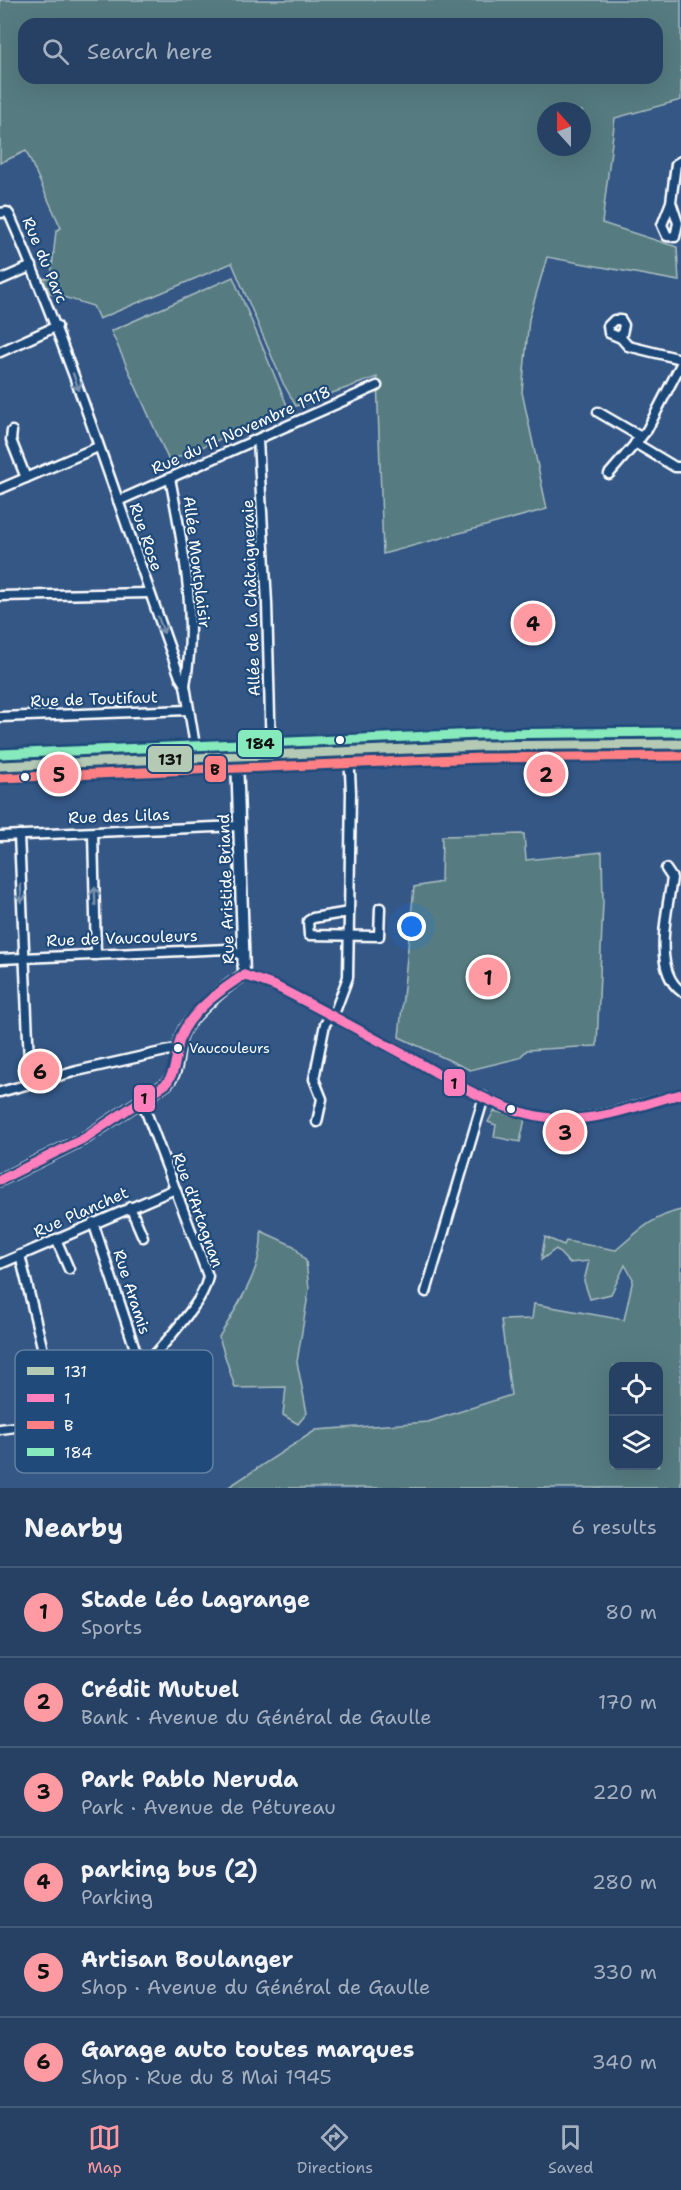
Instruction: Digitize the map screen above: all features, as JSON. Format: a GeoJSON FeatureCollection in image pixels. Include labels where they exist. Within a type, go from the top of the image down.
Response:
{"type":"FeatureCollection","features":[{"type":"Feature","properties":{"kind":"main road"},"geometry":{"type":"LineString","coordinates":[[0,765],[520,745],[681,744]]}},
{"type":"Feature","properties":{"kind":"main road","name":"Rue Aristide Briand"},"geometry":{"type":"LineString","coordinates":[[0,1180],[85,1138],[142,1101],[174,1075],[179,1047],[186,1027],[231,982],[244,975],[237,756]]}},
{"type":"Feature","properties":{"kind":"street"},"geometry":{"type":"LineString","coordinates":[[671,202],[672,179],[676,164],[681,161]]}},
{"type":"Feature","properties":{"kind":"street","name":"Rue du Parc"},"geometry":{"type":"LineString","coordinates":[[3,212],[32,266],[57,326]]}},
{"type":"Feature","properties":{"kind":"street"},"geometry":{"type":"LineString","coordinates":[[0,280],[32,266]]}},
{"type":"Feature","properties":{"kind":"street"},"geometry":{"type":"LineString","coordinates":[[0,352],[57,326]]}},
{"type":"Feature","properties":{"kind":"street","name":"Rue Rose"},"geometry":{"type":"LineString","coordinates":[[57,326],[149,593],[185,685],[198,758]]}},
{"type":"Feature","properties":{"kind":"street"},"geometry":{"type":"LineString","coordinates":[[621,338],[628,346],[681,359]]}},
{"type":"Feature","properties":{"kind":"street"},"geometry":{"type":"LineString","coordinates":[[609,474],[620,464],[638,440],[681,364]]}},
{"type":"Feature","properties":{"kind":"street","name":"Rue du 11 Novembre 1918"},"geometry":{"type":"LineString","coordinates":[[117,501],[377,386]]}},
{"type":"Feature","properties":{"kind":"street"},"geometry":{"type":"LineString","coordinates":[[598,412],[638,440],[647,452],[675,467],[681,467]]}},
{"type":"Feature","properties":{"kind":"street"},"geometry":{"type":"LineString","coordinates":[[12,431],[11,440],[26,478]]}},
{"type":"Feature","properties":{"kind":"street","name":"Allée de la Châtaigneraie"},"geometry":{"type":"LineString","coordinates":[[258,440],[266,581],[271,755]]}},
{"type":"Feature","properties":{"kind":"street"},"geometry":{"type":"LineString","coordinates":[[0,489],[98,447]]}},
{"type":"Feature","properties":{"kind":"street","name":"Allée Montplaisir"},"geometry":{"type":"LineString","coordinates":[[170,478],[192,623],[191,653],[185,685]]}},
{"type":"Feature","properties":{"kind":"street"},"geometry":{"type":"LineString","coordinates":[[0,596],[149,593]]}},
{"type":"Feature","properties":{"kind":"street","name":"Rue de Toutifaut"},"geometry":{"type":"LineString","coordinates":[[0,717],[188,710]]}},
{"type":"Feature","properties":{"kind":"street"},"geometry":{"type":"LineString","coordinates":[[318,1122],[322,1099],[314,1079],[326,1024],[348,977],[350,936],[349,753]]}},
{"type":"Feature","properties":{"kind":"street","name":"Rue des Lilas"},"geometry":{"type":"LineString","coordinates":[[0,836],[239,826]]}},
{"type":"Feature","properties":{"kind":"street"},"geometry":{"type":"LineString","coordinates":[[93,833],[96,954]]}},
{"type":"Feature","properties":{"kind":"street"},"geometry":{"type":"LineString","coordinates":[[19,835],[30,1084]]}},
{"type":"Feature","properties":{"kind":"street"},"geometry":{"type":"LineString","coordinates":[[666,869],[672,878],[664,917],[666,966],[671,983],[681,991]]}},
{"type":"Feature","properties":{"kind":"street"},"geometry":{"type":"LineString","coordinates":[[350,912],[308,921],[309,935],[379,936],[380,908]]}},
{"type":"Feature","properties":{"kind":"street","name":"Rue de Vaucouleurs"},"geometry":{"type":"LineString","coordinates":[[0,959],[228,949],[243,956]]}},
{"type":"Feature","properties":{"kind":"street"},"geometry":{"type":"LineString","coordinates":[[244,975],[275,986],[484,1097],[525,1111],[566,1119],[614,1112],[681,1094]]}},
{"type":"Feature","properties":{"kind":"street"},"geometry":{"type":"LineString","coordinates":[[0,1092],[179,1047]]}},
{"type":"Feature","properties":{"kind":"street"},"geometry":{"type":"LineString","coordinates":[[426,1292],[484,1097]]}},
{"type":"Feature","properties":{"kind":"street","name":"Rue d'Artagnan"},"geometry":{"type":"LineString","coordinates":[[142,1101],[208,1276],[194,1306],[158,1350]]}},
{"type":"Feature","properties":{"kind":"street","name":"Rue Planchet"},"geometry":{"type":"LineString","coordinates":[[0,1264],[93,1222],[175,1189]]}},
{"type":"Feature","properties":{"kind":"street"},"geometry":{"type":"LineString","coordinates":[[130,1207],[143,1237]]}},
{"type":"Feature","properties":{"kind":"street","name":"Rue Aramis"},"geometry":{"type":"LineString","coordinates":[[93,1222],[135,1350]]}},
{"type":"Feature","properties":{"kind":"street"},"geometry":{"type":"LineString","coordinates":[[57,1239],[69,1269]]}},
{"type":"Feature","properties":{"kind":"street"},"geometry":{"type":"LineString","coordinates":[[20,1255],[43,1350]]}},
{"type":"Feature","properties":{"kind":"street","name":"Rue d'Artagnan"},"geometry":{"type":"LineString","coordinates":[[0,1429],[15,1426]]}},
{"type":"Feature","properties":{"kind":"green space"},"geometry":{"type":"Polygon","coordinates":[[[0,0],[681,0],[681,100],[615,118],[602,223],[677,247],[679,281],[547,257],[529,319],[522,392],[547,509],[383,554],[377,377],[296,406],[283,383],[232,263],[99,319],[93,306],[50,293],[43,279],[51,277],[56,231],[61,228],[26,151],[0,163],[0,0]]]}},
{"type":"Feature","properties":{"kind":"green space"},"geometry":{"type":"Polygon","coordinates":[[[233,277],[289,410],[169,461],[111,331],[233,277]]]}},
{"type":"Feature","properties":{"kind":"green space"},"geometry":{"type":"Polygon","coordinates":[[[524,834],[526,860],[602,852],[603,902],[597,1046],[527,1050],[519,1058],[470,1070],[399,1037],[414,887],[441,882],[442,836],[524,834]]]}},
{"type":"Feature","properties":{"kind":"green space"},"geometry":{"type":"Polygon","coordinates":[[[494,1111],[525,1119],[520,1142],[494,1137],[496,1125],[488,1122],[494,1111]]]}},
{"type":"Feature","properties":{"kind":"green space"},"geometry":{"type":"Polygon","coordinates":[[[681,1210],[681,1488],[227,1488],[316,1430],[428,1422],[511,1395],[501,1320],[532,1319],[534,1304],[624,1320],[633,1279],[625,1265],[611,1294],[590,1299],[584,1281],[589,1261],[569,1263],[556,1249],[541,1260],[545,1237],[564,1245],[566,1241],[616,1250],[662,1216],[681,1210]]]}},
{"type":"Feature","properties":{"kind":"green space"},"geometry":{"type":"Polygon","coordinates":[[[261,1231],[294,1246],[306,1261],[309,1289],[297,1362],[307,1413],[298,1424],[283,1415],[286,1387],[235,1388],[219,1337],[254,1273],[261,1245],[261,1231]]]}},
{"type":"Feature","properties":{"kind":"transit line","name":"184"},"geometry":{"type":"LineString","coordinates":[[0,754],[481,734],[681,732]]}},
{"type":"Feature","properties":{"kind":"transit line","name":"131"},"geometry":{"type":"LineString","coordinates":[[0,766],[481,746],[681,744]]}},
{"type":"Feature","properties":{"kind":"transit line","name":"B"},"geometry":{"type":"LineString","coordinates":[[0,778],[481,758],[681,756]]}},
{"type":"Feature","properties":{"kind":"transit line","name":"1"},"geometry":{"type":"LineString","coordinates":[[244,975],[291,994],[481,1097],[522,1112],[543,1117],[580,1119],[623,1111],[681,1094]]}},
{"type":"Feature","properties":{"kind":"transit line","name":"1"},"geometry":{"type":"LineString","coordinates":[[0,1180],[85,1138],[166,1084],[174,1067],[181,1036],[192,1018],[217,994],[244,975]]}},
{"type":"Feature","properties":{"kind":"place","name":"parking bus (2)"},"geometry":{"type":"Point","coordinates":[533,623]}},
{"type":"Feature","properties":{"kind":"place","name":"Artisan Boulanger"},"geometry":{"type":"Point","coordinates":[59,774]}},
{"type":"Feature","properties":{"kind":"place","name":"Crédit Mutuel"},"geometry":{"type":"Point","coordinates":[546,774]}},
{"type":"Feature","properties":{"kind":"place","name":"Stade Léo Lagrange"},"geometry":{"type":"Point","coordinates":[488,977]}},
{"type":"Feature","properties":{"kind":"place","name":"Vaucouleurs"},"geometry":{"type":"Point","coordinates":[178,1048]}},
{"type":"Feature","properties":{"kind":"place","name":"Garage auto toutes marques"},"geometry":{"type":"Point","coordinates":[40,1071]}},
{"type":"Feature","properties":{"kind":"place","name":"Park Pablo Neruda"},"geometry":{"type":"Point","coordinates":[565,1132]}}]}
